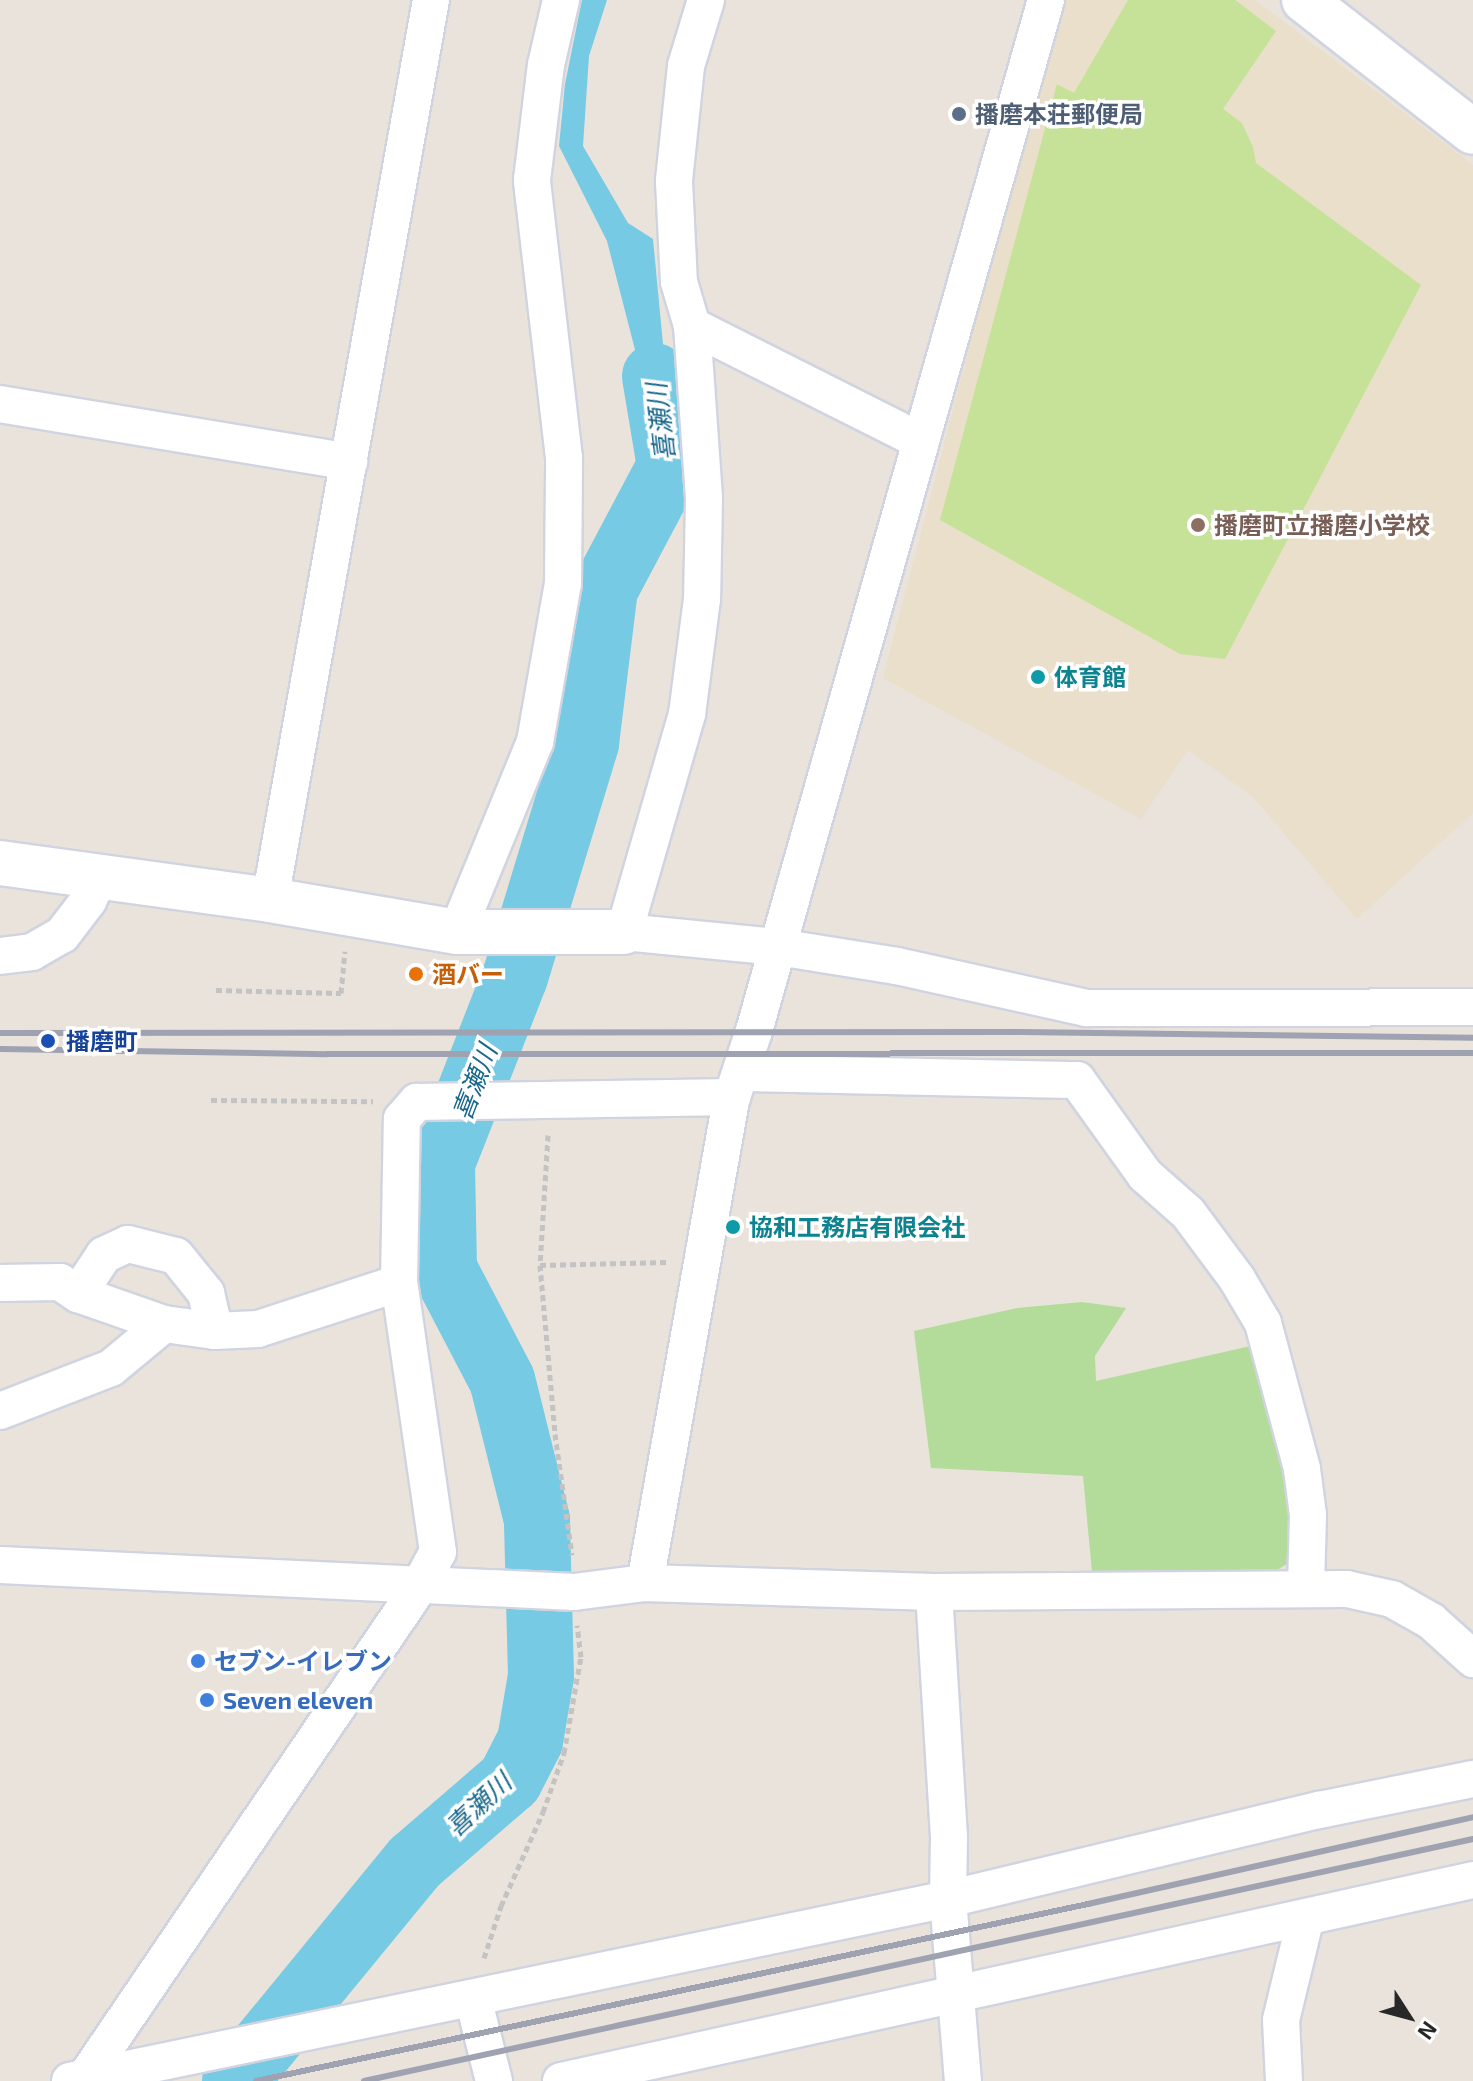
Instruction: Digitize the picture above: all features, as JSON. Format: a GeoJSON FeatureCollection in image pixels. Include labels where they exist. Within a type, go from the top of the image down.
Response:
{"type":"FeatureCollection","features":[{"type":"Feature","properties":{"kind":"street"},"geometry":{"type":"LineString","coordinates":[[270,900],[431,0]]}},
{"type":"Feature","properties":{"kind":"street"},"geometry":{"type":"LineString","coordinates":[[457,932],[535,742],[563,584],[564,458],[532,180],[546,65],[561,0]]}},
{"type":"Feature","properties":{"kind":"street"},"geometry":{"type":"LineString","coordinates":[[624,932],[687,714],[702,599],[704,499],[692,326],[679,282],[674,181],[686,66],[706,0]]}},
{"type":"Feature","properties":{"kind":"street"},"geometry":{"type":"LineString","coordinates":[[645,1583],[737,1085],[1046,0]]}},
{"type":"Feature","properties":{"kind":"street"},"geometry":{"type":"LineString","coordinates":[[1304,0],[1473,132]]}},
{"type":"Feature","properties":{"kind":"street"},"geometry":{"type":"LineString","coordinates":[[692,326],[919,440]]}},
{"type":"Feature","properties":{"kind":"street"},"geometry":{"type":"LineString","coordinates":[[0,404],[349,462]]}},
{"type":"Feature","properties":{"kind":"street"},"geometry":{"type":"LineString","coordinates":[[0,863],[270,900],[457,932],[624,932],[778,947],[897,966],[1086,1008],[1473,1007]]}},
{"type":"Feature","properties":{"kind":"street"},"geometry":{"type":"LineString","coordinates":[[0,956],[32,952],[49,945],[88,901],[99,877]]}},
{"type":"Feature","properties":{"kind":"street"},"geometry":{"type":"LineString","coordinates":[[80,2080],[419,1587],[438,1552],[399,1283],[402,1119],[417,1102],[559,1100],[737,1085],[1077,1080],[1145,1175],[1188,1213],[1237,1279],[1263,1323],[1302,1469],[1308,1515],[1306,1587]]}},
{"type":"Feature","properties":{"kind":"street"},"geometry":{"type":"LineString","coordinates":[[78,1294],[104,1255],[128,1244],[176,1256],[206,1293],[215,1331]]}},
{"type":"Feature","properties":{"kind":"street"},"geometry":{"type":"LineString","coordinates":[[0,1283],[60,1282],[78,1294],[164,1324],[215,1331],[258,1329],[399,1283]]}},
{"type":"Feature","properties":{"kind":"street"},"geometry":{"type":"LineString","coordinates":[[0,1411],[111,1368],[164,1324]]}},
{"type":"Feature","properties":{"kind":"street"},"geometry":{"type":"LineString","coordinates":[[0,1565],[574,1592],[645,1583],[934,1592],[1347,1589],[1392,1599],[1431,1621],[1473,1659]]}},
{"type":"Feature","properties":{"kind":"street"},"geometry":{"type":"LineString","coordinates":[[934,1592],[949,1837],[948,1899],[963,2081]]}},
{"type":"Feature","properties":{"kind":"street"},"geometry":{"type":"LineString","coordinates":[[80,2080],[948,1899],[1319,1810],[1473,1779]]}},
{"type":"Feature","properties":{"kind":"street"},"geometry":{"type":"LineString","coordinates":[[561,2081],[1473,1880]]}},
{"type":"Feature","properties":{"kind":"street"},"geometry":{"type":"LineString","coordinates":[[1284,2081],[1281,2020],[1306,1917]]}},
{"type":"Feature","properties":{"kind":"street"},"geometry":{"type":"LineString","coordinates":[[473,1998],[494,2081]]}},
{"type":"Feature","properties":{"kind":"path"},"geometry":{"type":"LineString","coordinates":[[216,990],[341,993],[347,939]]}},
{"type":"Feature","properties":{"kind":"path"},"geometry":{"type":"LineString","coordinates":[[211,1100],[371,1100]]}},
{"type":"Feature","properties":{"kind":"path"},"geometry":{"type":"LineString","coordinates":[[473,1998],[501,1906],[564,1753],[581,1657],[540,1265],[545,1143],[559,1100]]}},
{"type":"Feature","properties":{"kind":"path"},"geometry":{"type":"LineString","coordinates":[[540,1265],[703,1262]]}},
{"type":"Feature","properties":{"kind":"shaded area","name":"播磨町立播磨小学校"},"geometry":{"type":"Polygon","coordinates":[[[1060,0],[1255,0],[1473,165],[1473,813],[1357,919],[1253,797],[1188,750],[1141,819],[883,678],[1060,0]]]}},
{"type":"Feature","properties":{"kind":"green space"},"geometry":{"type":"Polygon","coordinates":[[[1128,0],[1235,0],[1276,31],[1223,109],[1242,123],[1253,147],[1256,163],[1421,285],[1225,659],[1180,654],[940,520],[1057,84],[1074,93],[1128,0]]]}},
{"type":"Feature","properties":{"kind":"green space"},"geometry":{"type":"Polygon","coordinates":[[[1082,1302],[1126,1308],[1095,1356],[1096,1381],[1255,1345],[1296,1521],[1290,1562],[1277,1570],[1092,1572],[1083,1476],[931,1468],[914,1331],[1017,1308],[1082,1302]]]}},
{"type":"Feature","properties":{"kind":"water"},"geometry":{"type":"Polygon","coordinates":[[[582,0],[607,0],[589,56],[583,146],[628,223],[653,239],[672,439],[670,467],[659,443],[607,241],[559,146],[565,84],[582,0]]]}},
{"type":"Feature","properties":{"kind":"waterway","name":"喜瀬川"},"geometry":{"type":"LineString","coordinates":[[235,2081],[415,1862],[510,1780],[530,1741],[541,1676],[537,1520],[502,1380],[444,1269],[442,1163],[515,977],[586,743],[605,589],[670,466],[655,376]]}},
{"type":"Feature","properties":{"kind":"railway"},"geometry":{"type":"LineString","coordinates":[[0,1033],[1012,1032],[1473,1038]]}},
{"type":"Feature","properties":{"kind":"railway"},"geometry":{"type":"LineString","coordinates":[[0,1049],[327,1054],[1473,1053]]}},
{"type":"Feature","properties":{"kind":"railway"},"geometry":{"type":"LineString","coordinates":[[256,2081],[1088,1904],[1473,1817]]}},
{"type":"Feature","properties":{"kind":"railway"},"geometry":{"type":"LineString","coordinates":[[364,2081],[1473,1839]]}},
{"type":"Feature","properties":{"kind":"place","name":"播磨本荘郵便局"},"geometry":{"type":"Point","coordinates":[959,114]}},
{"type":"Feature","properties":{"kind":"place","name":"播磨町立播磨小学校"},"geometry":{"type":"Point","coordinates":[1198,525]}},
{"type":"Feature","properties":{"kind":"place","name":"体育館"},"geometry":{"type":"Point","coordinates":[1038,677]}},
{"type":"Feature","properties":{"kind":"place","name":"酒バー"},"geometry":{"type":"Point","coordinates":[416,974]}},
{"type":"Feature","properties":{"kind":"place","name":"播磨町"},"geometry":{"type":"Point","coordinates":[48,1041]}},
{"type":"Feature","properties":{"kind":"place","name":"協和工務店有限会社"},"geometry":{"type":"Point","coordinates":[733,1227]}},
{"type":"Feature","properties":{"kind":"place","name":"セブン-イレブン"},"geometry":{"type":"Point","coordinates":[198,1661]}},
{"type":"Feature","properties":{"kind":"place","name":"Seven eleven"},"geometry":{"type":"Point","coordinates":[207,1700]}}]}
